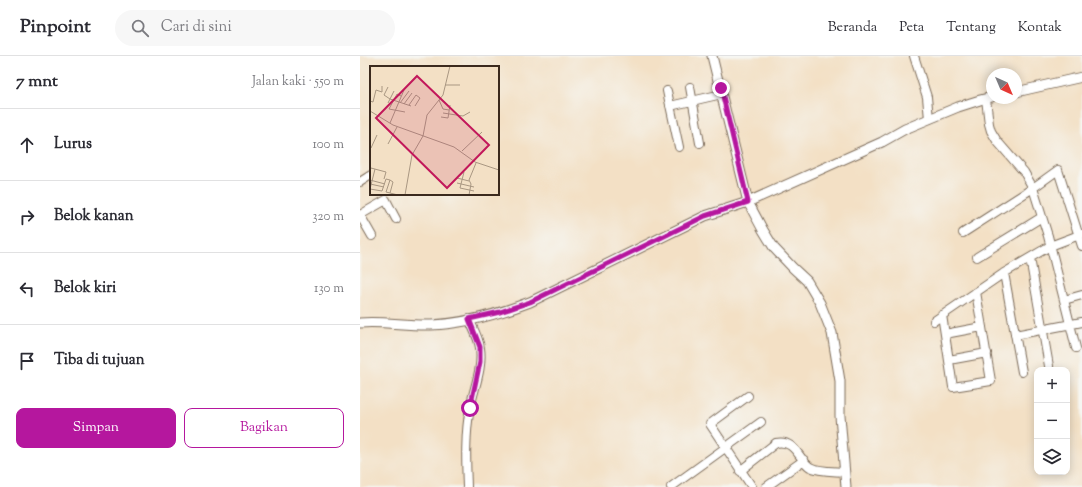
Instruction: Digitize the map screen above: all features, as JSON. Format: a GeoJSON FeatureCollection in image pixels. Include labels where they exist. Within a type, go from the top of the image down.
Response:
{"type":"FeatureCollection","features":[{"type":"Feature","properties":{"kind":"street"},"geometry":{"type":"LineString","coordinates":[[712,56],[748,202],[774,248],[807,281],[814,291],[832,333],[840,381],[840,416],[846,487]]}},
{"type":"Feature","properties":{"kind":"street"},"geometry":{"type":"LineString","coordinates":[[914,56],[927,97],[929,119]]}},
{"type":"Feature","properties":{"kind":"street"},"geometry":{"type":"LineString","coordinates":[[1022,91],[1082,77]]}},
{"type":"Feature","properties":{"kind":"street"},"geometry":{"type":"LineString","coordinates":[[690,87],[700,143]]}},
{"type":"Feature","properties":{"kind":"street"},"geometry":{"type":"LineString","coordinates":[[667,90],[679,147]]}},
{"type":"Feature","properties":{"kind":"street"},"geometry":{"type":"LineString","coordinates":[[670,106],[722,94]]}},
{"type":"Feature","properties":{"kind":"street"},"geometry":{"type":"LineString","coordinates":[[360,323],[383,322],[430,325],[446,324],[500,312],[530,302],[705,216],[748,202],[882,142],[905,129],[958,107],[986,99]]}},
{"type":"Feature","properties":{"kind":"street"},"geometry":{"type":"LineString","coordinates":[[989,104],[989,124],[991,131],[997,141],[1024,172],[1033,188],[1050,246],[1076,348]]}},
{"type":"Feature","properties":{"kind":"street"},"geometry":{"type":"LineString","coordinates":[[963,233],[1058,170],[1080,235],[1082,246]]}},
{"type":"Feature","properties":{"kind":"street"},"geometry":{"type":"LineString","coordinates":[[360,182],[370,177]]}},
{"type":"Feature","properties":{"kind":"street"},"geometry":{"type":"LineString","coordinates":[[372,236],[360,215],[386,200],[396,219]]}},
{"type":"Feature","properties":{"kind":"street"},"geometry":{"type":"LineString","coordinates":[[977,257],[1042,217]]}},
{"type":"Feature","properties":{"kind":"street"},"geometry":{"type":"LineString","coordinates":[[934,321],[1004,273],[1050,246],[1080,235]]}},
{"type":"Feature","properties":{"kind":"street"},"geometry":{"type":"LineString","coordinates":[[1030,258],[1049,366]]}},
{"type":"Feature","properties":{"kind":"street"},"geometry":{"type":"LineString","coordinates":[[1004,273],[1022,372]]}},
{"type":"Feature","properties":{"kind":"street"},"geometry":{"type":"LineString","coordinates":[[942,316],[953,387],[991,380],[976,292]]}},
{"type":"Feature","properties":{"kind":"street"},"geometry":{"type":"LineString","coordinates":[[1064,300],[1082,295]]}},
{"type":"Feature","properties":{"kind":"street"},"geometry":{"type":"LineString","coordinates":[[467,487],[467,429],[480,362],[480,347],[469,319]]}},
{"type":"Feature","properties":{"kind":"street"},"geometry":{"type":"LineString","coordinates":[[1015,335],[1043,331],[1082,322]]}},
{"type":"Feature","properties":{"kind":"street"},"geometry":{"type":"LineString","coordinates":[[945,334],[982,328]]}},
{"type":"Feature","properties":{"kind":"street"},"geometry":{"type":"LineString","coordinates":[[949,360],[987,353]]}},
{"type":"Feature","properties":{"kind":"street"},"geometry":{"type":"LineString","coordinates":[[748,396],[710,424],[752,487]]}},
{"type":"Feature","properties":{"kind":"street"},"geometry":{"type":"LineString","coordinates":[[671,487],[761,422]]}},
{"type":"Feature","properties":{"kind":"street"},"geometry":{"type":"LineString","coordinates":[[740,470],[776,443],[780,442],[792,447],[810,467],[845,472]]}},
{"type":"Feature","properties":{"kind":"street"},"geometry":{"type":"LineString","coordinates":[[766,487],[804,460]]}},
{"type":"Feature","properties":{"kind":"route"},"geometry":{"type":"LineString","coordinates":[[470,408],[475,391],[480,362],[480,347],[469,319],[500,312],[530,302],[705,216],[748,202],[746,186],[728,121],[721,88]]}}]}
